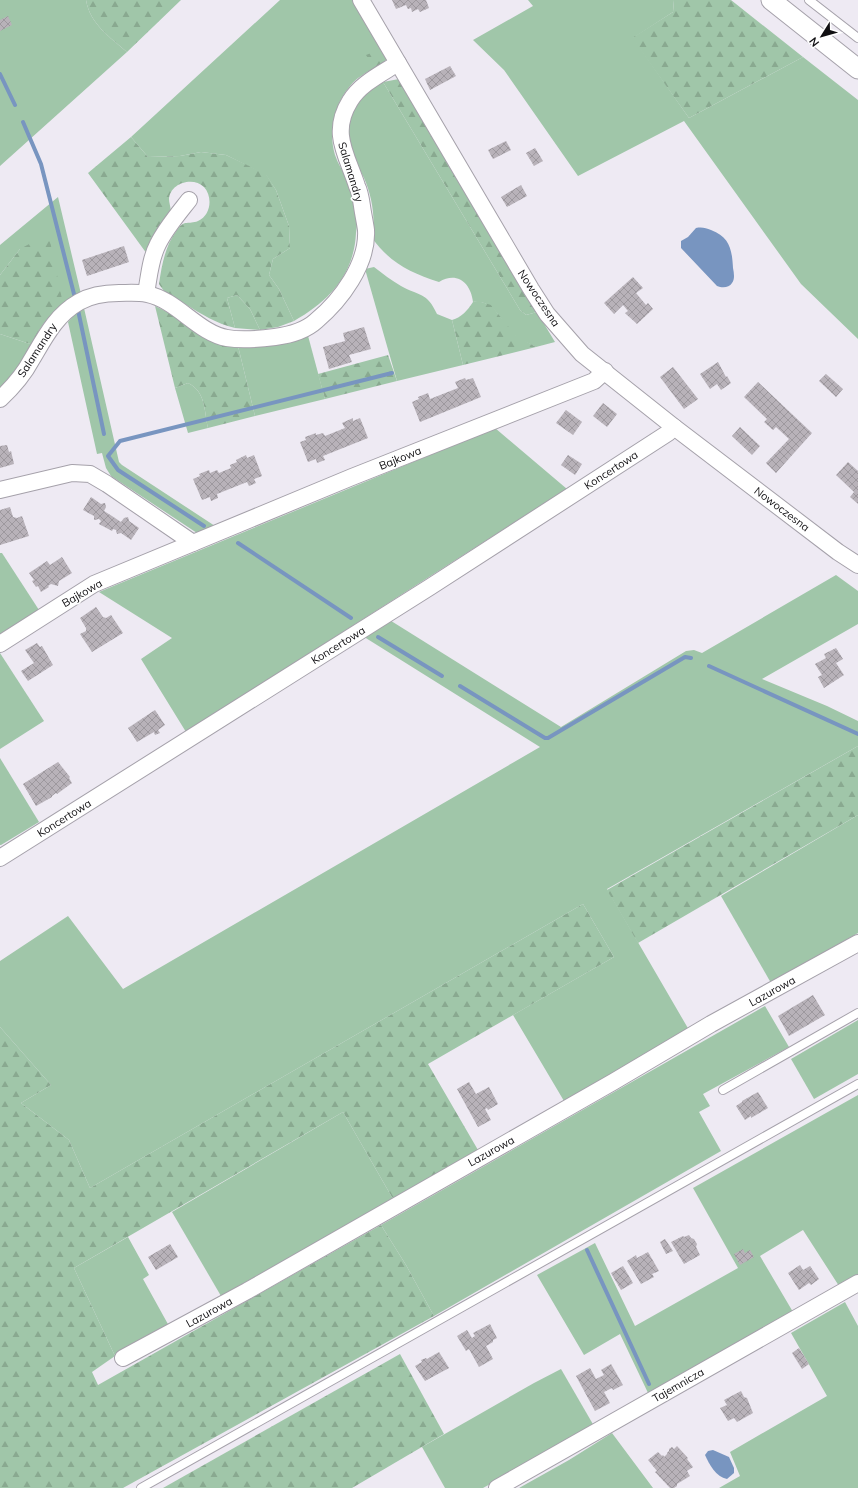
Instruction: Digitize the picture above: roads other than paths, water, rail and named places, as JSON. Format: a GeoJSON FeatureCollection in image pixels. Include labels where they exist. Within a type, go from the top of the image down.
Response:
{"type":"FeatureCollection","features":[{"type":"Feature","properties":{"kind":"street","name":"Nowoczesna"},"geometry":{"type":"LineString","coordinates":[[361,0],[547,314],[582,354],[674,427],[838,552],[858,564]]}},
{"type":"Feature","properties":{"kind":"street"},"geometry":{"type":"LineString","coordinates":[[771,0],[858,69]]}},
{"type":"Feature","properties":{"kind":"street","name":"Salamandry"},"geometry":{"type":"LineString","coordinates":[[0,400],[8,392],[32,360],[40,342],[54,322],[69,308],[87,298],[97,295],[146,294],[166,301],[211,332],[227,338],[259,339],[289,335],[304,329],[315,322],[332,306],[346,287],[356,271],[364,248],[366,231],[358,188],[343,150],[339,133],[344,113],[356,93],[373,78],[398,63]]}},
{"type":"Feature","properties":{"kind":"street"},"geometry":{"type":"LineString","coordinates":[[146,294],[157,245],[170,224],[189,200]]}},
{"type":"Feature","properties":{"kind":"street","name":"Bajkowa"},"geometry":{"type":"LineString","coordinates":[[0,644],[94,584],[352,477],[594,381],[605,372]]}},
{"type":"Feature","properties":{"kind":"street","name":"Koncertowa"},"geometry":{"type":"LineString","coordinates":[[0,858],[490,548],[661,438],[674,427]]}},
{"type":"Feature","properties":{"kind":"street"},"geometry":{"type":"LineString","coordinates":[[0,490],[72,473],[90,474],[193,543]]}},
{"type":"Feature","properties":{"kind":"street","name":"Lazurowa"},"geometry":{"type":"LineString","coordinates":[[123,1358],[247,1291],[356,1227],[613,1082],[711,1024],[858,944]]}},
{"type":"Feature","properties":{"kind":"street","name":"Tajemnicza"},"geometry":{"type":"LineString","coordinates":[[497,1488],[858,1283]]}},
{"type":"Feature","properties":{"kind":"lane"},"geometry":{"type":"LineString","coordinates":[[809,0],[858,38]]}},
{"type":"Feature","properties":{"kind":"lane"},"geometry":{"type":"LineString","coordinates":[[723,1090],[858,1013]]}},
{"type":"Feature","properties":{"kind":"lane"},"geometry":{"type":"LineString","coordinates":[[141,1488],[858,1084]]}},
{"type":"Feature","properties":{"kind":"water"},"geometry":{"type":"Polygon","coordinates":[[[696,228],[706,228],[711,230],[726,240],[732,255],[734,276],[731,285],[727,287],[717,286],[681,248],[681,241],[688,237],[696,228]]]}},
{"type":"Feature","properties":{"kind":"water"},"geometry":{"type":"Polygon","coordinates":[[[713,1450],[729,1457],[734,1468],[734,1473],[727,1479],[716,1473],[705,1455],[708,1451],[713,1450]]]}},
{"type":"Feature","properties":{"kind":"waterway"},"geometry":{"type":"LineString","coordinates":[[0,74],[15,105]]}},
{"type":"Feature","properties":{"kind":"waterway"},"geometry":{"type":"LineString","coordinates":[[23,122],[41,164],[75,298]]}},
{"type":"Feature","properties":{"kind":"waterway"},"geometry":{"type":"LineString","coordinates":[[78,310],[104,434]]}},
{"type":"Feature","properties":{"kind":"waterway"},"geometry":{"type":"LineString","coordinates":[[204,526],[118,470],[108,456],[120,441],[392,373]]}},
{"type":"Feature","properties":{"kind":"waterway"},"geometry":{"type":"LineString","coordinates":[[238,543],[351,618]]}},
{"type":"Feature","properties":{"kind":"waterway"},"geometry":{"type":"LineString","coordinates":[[378,637],[442,676]]}},
{"type":"Feature","properties":{"kind":"waterway"},"geometry":{"type":"LineString","coordinates":[[460,686],[545,738],[548,738],[685,657],[691,658]]}},
{"type":"Feature","properties":{"kind":"waterway"},"geometry":{"type":"LineString","coordinates":[[709,666],[858,734]]}},
{"type":"Feature","properties":{"kind":"waterway"},"geometry":{"type":"LineString","coordinates":[[587,1250],[649,1384]]}}]}
